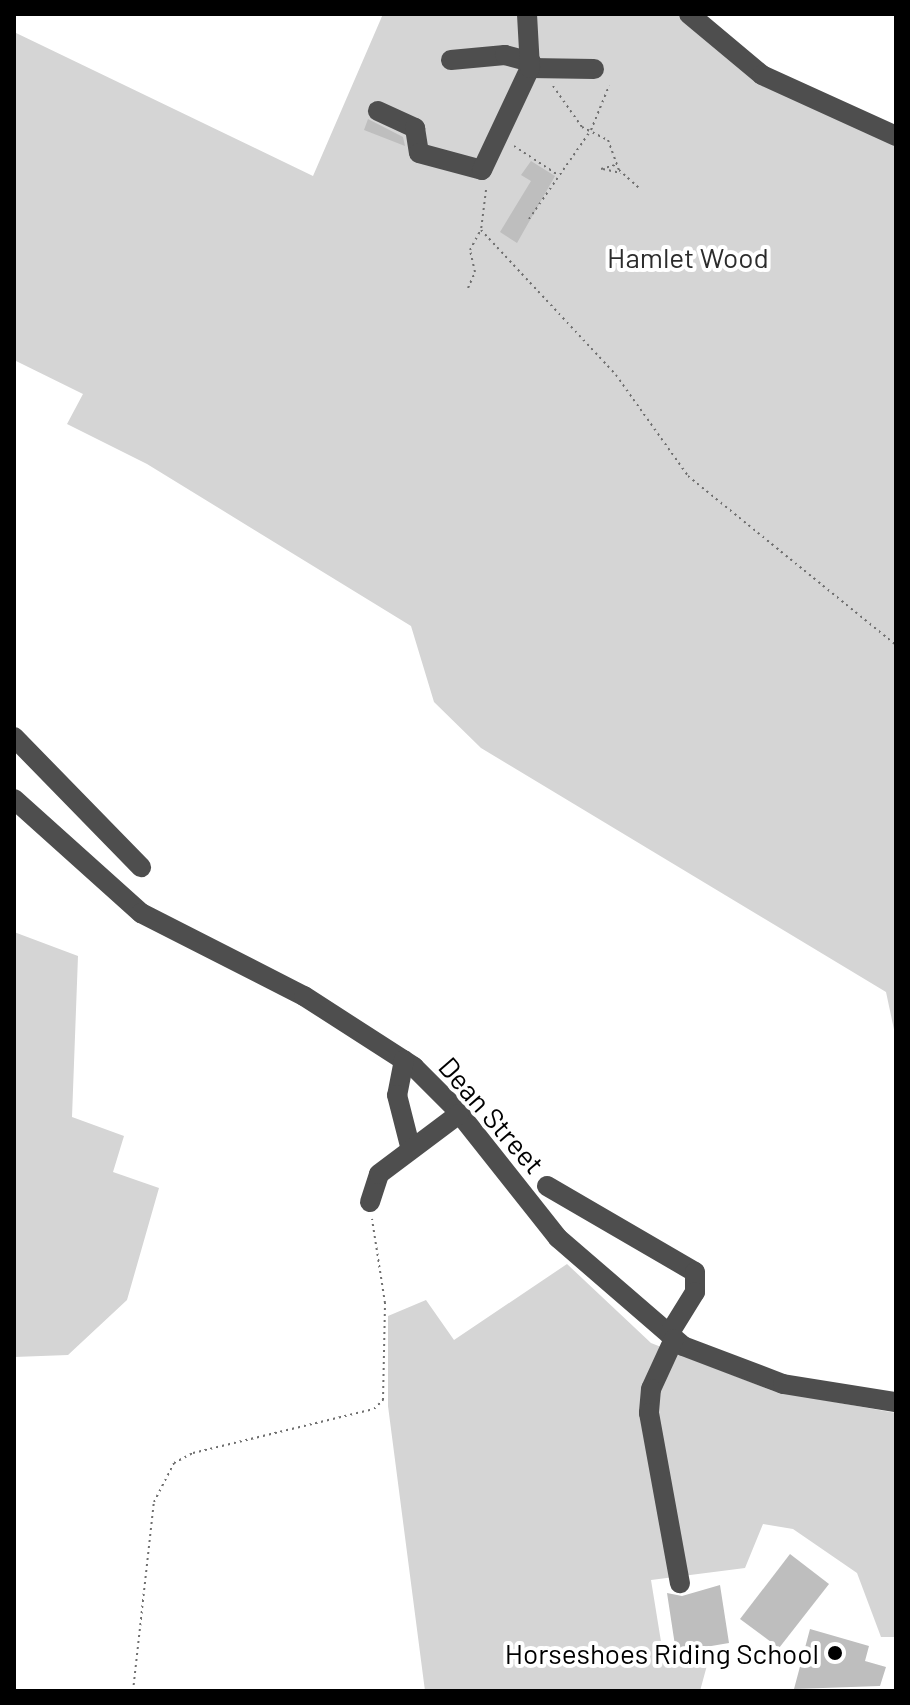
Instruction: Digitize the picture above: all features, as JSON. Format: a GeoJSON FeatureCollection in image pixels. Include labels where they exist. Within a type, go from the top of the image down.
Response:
{"type":"FeatureCollection","features":[{"type":"Feature","properties":{"kind":"street"},"geometry":{"type":"LineString","coordinates":[[689,14],[762,75],[896,136]]}},
{"type":"Feature","properties":{"kind":"street"},"geometry":{"type":"LineString","coordinates":[[378,111],[415,128],[419,153],[482,170],[495,136],[536,67],[527,16]]}},
{"type":"Feature","properties":{"kind":"street"},"geometry":{"type":"LineString","coordinates":[[451,60],[505,55],[536,67],[594,69]]}},
{"type":"Feature","properties":{"kind":"street"},"geometry":{"type":"LineString","coordinates":[[14,737],[141,867]]}},
{"type":"Feature","properties":{"kind":"street","name":"Dean Street"},"geometry":{"type":"LineString","coordinates":[[14,799],[141,913],[304,996],[404,1060],[459,1114],[558,1238],[671,1337],[783,1384],[896,1402]]}},
{"type":"Feature","properties":{"kind":"street"},"geometry":{"type":"LineString","coordinates":[[404,1060],[397,1095],[410,1146]]}},
{"type":"Feature","properties":{"kind":"street"},"geometry":{"type":"LineString","coordinates":[[370,1202],[379,1174],[410,1146],[459,1114]]}},
{"type":"Feature","properties":{"kind":"street"},"geometry":{"type":"LineString","coordinates":[[547,1186],[695,1272],[695,1292],[671,1337],[651,1389],[649,1413],[680,1583]]}},
{"type":"Feature","properties":{"kind":"path"},"geometry":{"type":"LineString","coordinates":[[536,67],[579,123],[608,140],[616,165],[639,188]]}},
{"type":"Feature","properties":{"kind":"path"},"geometry":{"type":"LineString","coordinates":[[529,219],[591,130],[609,86]]}},
{"type":"Feature","properties":{"kind":"path"},"geometry":{"type":"LineString","coordinates":[[495,136],[559,175]]}},
{"type":"Feature","properties":{"kind":"path"},"geometry":{"type":"LineString","coordinates":[[616,165],[602,169],[622,173]]}},
{"type":"Feature","properties":{"kind":"path"},"geometry":{"type":"LineString","coordinates":[[468,288],[475,272],[470,250],[481,230],[486,190]]}},
{"type":"Feature","properties":{"kind":"path"},"geometry":{"type":"LineString","coordinates":[[481,230],[549,297],[616,375],[688,476],[896,645]]}},
{"type":"Feature","properties":{"kind":"path"},"geometry":{"type":"LineString","coordinates":[[133,1691],[154,1502],[174,1463],[193,1453],[374,1409],[383,1400],[385,1303],[370,1202]]}},
{"type":"Feature","properties":{"kind":"green space","name":"Hamlet Wood"},"geometry":{"type":"Polygon","coordinates":[[[383,14],[680,14],[896,144],[896,1039],[886,992],[481,748],[434,702],[411,626],[147,464],[67,424],[83,394],[14,360],[14,32],[313,176],[383,14]]]}},
{"type":"Feature","properties":{"kind":"green space"},"geometry":{"type":"Polygon","coordinates":[[[14,932],[78,956],[72,1117],[124,1136],[113,1172],[159,1188],[127,1300],[68,1355],[14,1357],[14,932]]]}},
{"type":"Feature","properties":{"kind":"green space"},"geometry":{"type":"Polygon","coordinates":[[[567,1264],[651,1343],[773,1391],[896,1413],[896,1637],[881,1637],[857,1573],[793,1529],[763,1524],[745,1568],[651,1580],[664,1660],[709,1658],[700,1691],[425,1691],[388,1406],[388,1316],[426,1300],[454,1340],[567,1264]]]}},
{"type":"Feature","properties":{"kind":"building"},"geometry":{"type":"Polygon","coordinates":[[[368,119],[403,137],[405,146],[364,130],[368,119]]]}},
{"type":"Feature","properties":{"kind":"building"},"geometry":{"type":"Polygon","coordinates":[[[531,161],[555,176],[517,243],[500,232],[531,181],[521,175],[531,161]]]}},
{"type":"Feature","properties":{"kind":"building"},"geometry":{"type":"Polygon","coordinates":[[[790,1554],[829,1584],[779,1648],[740,1619],[790,1554]]]}},
{"type":"Feature","properties":{"kind":"building"},"geometry":{"type":"Polygon","coordinates":[[[720,1585],[729,1643],[676,1652],[667,1593],[682,1596],[720,1585]]]}},
{"type":"Feature","properties":{"kind":"building","name":"Horseshoes Riding School"},"geometry":{"type":"Polygon","coordinates":[[[810,1629],[869,1646],[865,1661],[886,1667],[880,1686],[794,1689],[810,1629]]]}},
{"type":"Feature","properties":{"kind":"place","name":"Horseshoes Riding School"},"geometry":{"type":"Point","coordinates":[835,1653]}}]}
